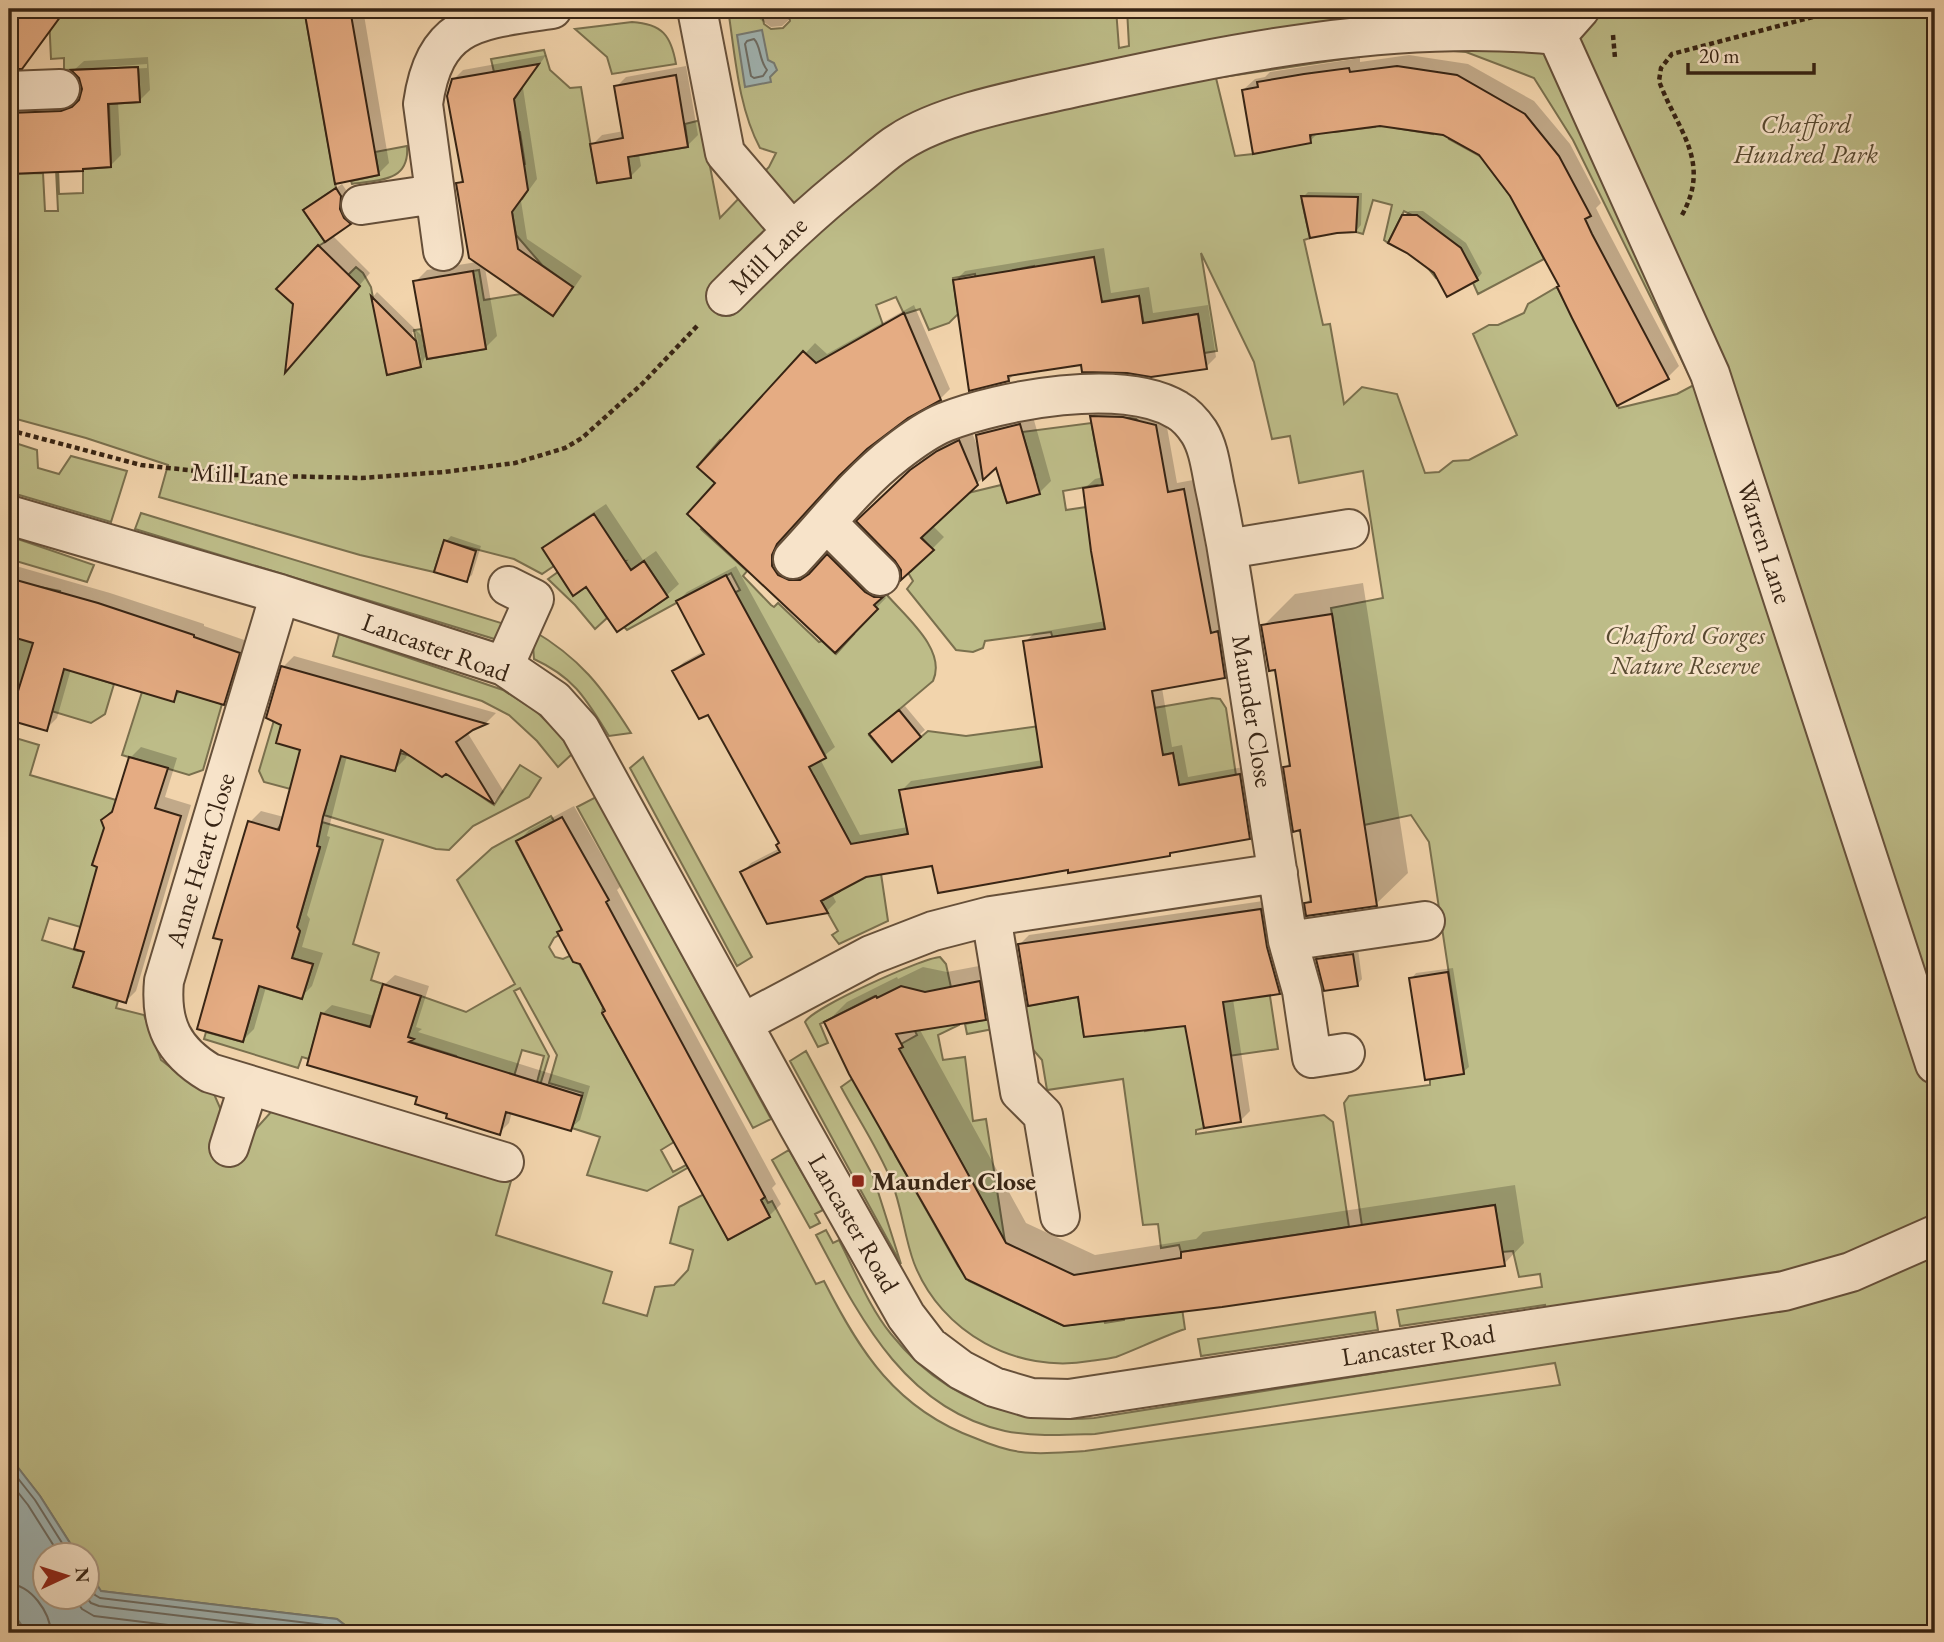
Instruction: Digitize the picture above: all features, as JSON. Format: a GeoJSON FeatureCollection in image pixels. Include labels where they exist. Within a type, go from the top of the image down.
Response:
{"type":"FeatureCollection","features":[{"type":"Feature","properties":{"kind":"street"},"geometry":{"type":"LineString","coordinates":[[443,251],[423,104],[425,84],[435,57],[465,27],[482,20],[552,9]]}},
{"type":"Feature","properties":{"kind":"street"},"geometry":{"type":"LineString","coordinates":[[697,9],[725,153],[791,230]]}},
{"type":"Feature","properties":{"kind":"street","name":"Mill Lane"},"geometry":{"type":"LineString","coordinates":[[726,296],[791,230],[900,142],[936,122],[1040,95],[1190,62],[1373,36],[1413,32],[1502,30],[1569,22]]}},
{"type":"Feature","properties":{"kind":"street","name":"Warren Lane"},"geometry":{"type":"LineString","coordinates":[[1569,22],[1710,374],[1935,1064]]}},
{"type":"Feature","properties":{"kind":"street"},"geometry":{"type":"LineString","coordinates":[[9,91],[60,89]]}},
{"type":"Feature","properties":{"kind":"street"},"geometry":{"type":"LineString","coordinates":[[361,205],[435,194]]}},
{"type":"Feature","properties":{"kind":"street","name":"Maunder Close"},"geometry":{"type":"LineString","coordinates":[[793,559],[860,486],[896,453],[942,424],[986,408],[1072,395],[1118,394],[1154,400],[1186,416],[1199,432],[1207,450],[1227,549],[1288,941],[1303,991],[1312,1058],[1345,1053]]}},
{"type":"Feature","properties":{"kind":"street","name":"Lancaster Road"},"geometry":{"type":"LineString","coordinates":[[9,514],[280,594],[504,666],[554,700],[580,729],[906,1315],[929,1346],[961,1370],[994,1387],[1031,1398],[1069,1399],[1784,1291],[1851,1272],[1935,1235]]}},
{"type":"Feature","properties":{"kind":"street"},"geometry":{"type":"LineString","coordinates":[[827,523],[880,576]]}},
{"type":"Feature","properties":{"kind":"street"},"geometry":{"type":"LineString","coordinates":[[1227,549],[1349,529]]}},
{"type":"Feature","properties":{"kind":"street"},"geometry":{"type":"LineString","coordinates":[[504,666],[534,599],[508,586]]}},
{"type":"Feature","properties":{"kind":"street","name":"Anne Heart Close"},"geometry":{"type":"LineString","coordinates":[[280,594],[164,981],[163,998],[169,1031],[177,1046],[192,1062],[210,1073],[504,1162]]}},
{"type":"Feature","properties":{"kind":"street"},"geometry":{"type":"LineString","coordinates":[[743,1023],[871,955],[933,930],[991,916],[1278,873]]}},
{"type":"Feature","properties":{"kind":"street"},"geometry":{"type":"LineString","coordinates":[[991,916],[1020,1092],[1043,1115],[1060,1216]]}},
{"type":"Feature","properties":{"kind":"street"},"geometry":{"type":"LineString","coordinates":[[1288,941],[1425,921]]}},
{"type":"Feature","properties":{"kind":"street"},"geometry":{"type":"LineString","coordinates":[[229,1147],[249,1085]]}},
{"type":"Feature","properties":{"kind":"path"},"geometry":{"type":"LineString","coordinates":[[1678,222],[1692,198],[1693,153],[1659,81],[1661,68],[1666,61],[1672,54],[1843,9]]}},
{"type":"Feature","properties":{"kind":"path"},"geometry":{"type":"LineString","coordinates":[[1614,28],[1616,64]]}},
{"type":"Feature","properties":{"kind":"path","name":"Mill Lane"},"geometry":{"type":"LineString","coordinates":[[9,429],[142,465],[234,475],[361,478],[515,463],[565,448],[582,438],[642,384],[726,296]]}},
{"type":"Feature","properties":{"kind":"green space","name":"Chafford Gorges Nature Reserve"},"geometry":{"type":"Polygon","coordinates":[[[66,9],[298,9],[299,15],[305,14],[336,188],[303,210],[325,242],[315,248],[277,289],[301,312],[291,323],[290,331],[321,331],[359,287],[347,276],[356,267],[371,287],[387,375],[421,367],[414,330],[421,329],[427,359],[486,349],[473,271],[479,270],[484,300],[521,294],[553,316],[573,287],[542,265],[516,235],[510,201],[522,199],[528,190],[503,169],[525,164],[520,132],[505,134],[499,101],[515,98],[522,87],[520,74],[511,69],[494,72],[491,59],[544,50],[550,70],[570,88],[581,87],[597,183],[631,177],[625,138],[631,134],[635,156],[688,147],[685,124],[701,120],[720,218],[769,167],[776,153],[760,148],[747,115],[738,80],[728,9],[739,9],[740,13],[761,10],[764,24],[771,29],[783,28],[790,21],[788,9],[1116,9],[1119,48],[1129,46],[1127,9],[1935,9],[1935,1633],[355,1633],[337,1619],[102,1591],[102,1540],[68,1540],[40,1496],[9,1456],[9,736],[39,745],[30,775],[116,800],[130,800],[111,812],[105,820],[105,830],[92,865],[98,867],[84,928],[49,918],[42,940],[78,951],[85,948],[73,987],[118,1001],[116,1008],[144,1015],[161,1060],[184,1078],[214,1094],[224,1117],[254,1131],[271,1112],[288,1113],[511,1181],[496,1235],[612,1272],[603,1303],[647,1316],[655,1287],[674,1285],[688,1270],[693,1250],[670,1243],[679,1207],[704,1194],[728,1240],[770,1217],[761,1200],[765,1197],[768,1203],[772,1201],[816,1284],[824,1281],[852,1331],[883,1375],[923,1411],[947,1426],[1009,1450],[1036,1453],[1085,1451],[1560,1385],[1555,1363],[1095,1434],[1039,1435],[1005,1431],[970,1420],[939,1403],[913,1381],[869,1328],[816,1235],[826,1230],[833,1243],[839,1240],[869,1301],[891,1334],[911,1357],[957,1391],[982,1403],[1035,1417],[1094,1418],[1552,1345],[1545,1305],[1400,1326],[1397,1310],[1542,1287],[1540,1274],[1519,1277],[1513,1251],[1502,1252],[1495,1205],[1362,1226],[1344,1103],[1349,1096],[1430,1085],[1430,1079],[1464,1073],[1429,842],[1411,815],[1364,825],[1331,608],[1383,598],[1363,471],[1299,483],[1290,436],[1272,439],[1254,362],[1201,253],[1217,351],[1204,353],[1198,314],[1160,320],[1145,332],[1139,296],[1099,302],[1040,301],[1034,266],[1013,270],[1019,304],[982,320],[975,274],[953,278],[958,314],[949,323],[929,330],[920,309],[904,314],[896,297],[876,305],[888,339],[829,375],[803,352],[749,412],[750,466],[720,440],[697,467],[727,493],[701,529],[747,571],[743,576],[771,605],[774,607],[778,603],[819,642],[822,641],[836,654],[854,634],[841,622],[877,609],[854,582],[857,579],[879,598],[887,595],[930,646],[936,669],[933,681],[869,735],[892,762],[928,731],[966,736],[1076,721],[1051,632],[985,641],[983,648],[973,652],[956,650],[907,589],[913,581],[900,559],[911,571],[933,550],[921,537],[968,493],[1001,485],[1007,503],[1034,496],[1029,477],[1035,475],[1022,432],[1136,419],[1141,423],[1092,426],[1103,487],[1097,485],[1063,491],[1066,510],[1100,505],[1102,610],[1119,714],[1212,698],[1220,699],[1226,708],[1237,782],[1179,785],[1173,753],[1015,771],[901,799],[908,834],[876,840],[888,921],[839,944],[832,935],[838,931],[821,901],[840,891],[848,839],[814,776],[781,793],[777,784],[826,757],[800,709],[705,608],[740,590],[731,573],[627,630],[624,627],[668,597],[644,561],[593,596],[607,618],[595,629],[548,579],[558,572],[573,595],[625,561],[554,566],[542,574],[514,559],[444,541],[434,572],[360,555],[159,497],[168,465],[86,438],[9,417],[9,174],[43,173],[45,211],[58,211],[56,169],[59,194],[83,193],[83,169],[111,167],[109,104],[140,102],[138,67],[64,70],[64,58],[51,59],[49,16],[61,15],[66,9]],[[1417,48],[1216,78],[1235,156],[1253,154],[1271,143],[1311,136],[1307,115],[1335,132],[1375,127],[1373,104],[1396,128],[1433,134],[1437,109],[1456,124],[1449,139],[1485,159],[1517,205],[1544,259],[1478,294],[1473,283],[1478,280],[1468,261],[1436,278],[1428,268],[1422,220],[1404,211],[1388,243],[1384,240],[1392,205],[1373,200],[1363,234],[1356,232],[1357,197],[1302,202],[1310,238],[1304,240],[1323,325],[1330,324],[1344,404],[1362,387],[1397,394],[1425,473],[1439,472],[1453,461],[1469,460],[1517,435],[1473,334],[1489,325],[1498,325],[1524,313],[1528,304],[1557,287],[1619,408],[1677,394],[1694,385],[1573,140],[1534,78],[1466,52],[1417,48]]]}},
{"type":"Feature","properties":{"kind":"green space"},"geometry":{"type":"Polygon","coordinates":[[[632,22],[651,25],[663,33],[671,45],[676,64],[612,74],[607,57],[575,29],[632,22]]]}},
{"type":"Feature","properties":{"kind":"green space"},"geometry":{"type":"Polygon","coordinates":[[[407,146],[407,158],[398,173],[382,180],[352,184],[351,181],[379,175],[375,152],[407,146]]]}},
{"type":"Feature","properties":{"kind":"green space"},"geometry":{"type":"Polygon","coordinates":[[[9,441],[37,450],[38,468],[59,474],[71,456],[127,471],[111,522],[9,492],[9,441]]]}},
{"type":"Feature","properties":{"kind":"green space"},"geometry":{"type":"Polygon","coordinates":[[[141,513],[514,627],[501,641],[135,529],[141,513]]]}},
{"type":"Feature","properties":{"kind":"green space"},"geometry":{"type":"Polygon","coordinates":[[[9,536],[94,565],[87,582],[9,559],[9,536]]]}},
{"type":"Feature","properties":{"kind":"green space"},"geometry":{"type":"Polygon","coordinates":[[[35,586],[60,591],[44,644],[82,674],[114,684],[105,714],[91,723],[15,700],[9,719],[9,636],[14,637],[35,586]]]}},
{"type":"Feature","properties":{"kind":"green space"},"geometry":{"type":"Polygon","coordinates":[[[532,630],[564,651],[589,675],[631,733],[609,736],[570,682],[534,659],[532,630]]]}},
{"type":"Feature","properties":{"kind":"green space"},"geometry":{"type":"Polygon","coordinates":[[[339,634],[503,690],[536,711],[561,736],[572,754],[558,767],[537,741],[509,715],[482,701],[333,656],[339,634]]]}},
{"type":"Feature","properties":{"kind":"green space"},"geometry":{"type":"Polygon","coordinates":[[[179,691],[222,704],[203,770],[189,775],[122,755],[142,692],[179,691]]]}},
{"type":"Feature","properties":{"kind":"green space"},"geometry":{"type":"Polygon","coordinates":[[[277,710],[318,728],[375,765],[395,771],[400,753],[425,762],[494,805],[520,765],[541,778],[529,797],[473,826],[449,850],[436,849],[324,815],[328,799],[264,782],[259,771],[277,710]]]}},
{"type":"Feature","properties":{"kind":"green space"},"geometry":{"type":"Polygon","coordinates":[[[643,757],[752,957],[737,966],[630,768],[643,757]]]}},
{"type":"Feature","properties":{"kind":"green space"},"geometry":{"type":"Polygon","coordinates":[[[596,797],[771,1119],[753,1128],[577,807],[596,797]]]}},
{"type":"Feature","properties":{"kind":"green space"},"geometry":{"type":"Polygon","coordinates":[[[551,816],[554,821],[516,842],[561,927],[562,933],[554,938],[549,947],[555,957],[563,959],[574,954],[603,1007],[602,1013],[674,1142],[661,1150],[673,1172],[688,1164],[689,1167],[647,1191],[587,1175],[600,1137],[572,1128],[583,1093],[549,1083],[557,1055],[520,988],[514,991],[549,1056],[537,1095],[534,1093],[544,1056],[522,1050],[511,1086],[444,1096],[456,1056],[402,1039],[409,1033],[421,996],[466,1012],[515,984],[457,880],[492,848],[551,816]]]}},
{"type":"Feature","properties":{"kind":"green space"},"geometry":{"type":"Polygon","coordinates":[[[322,822],[383,840],[353,944],[379,953],[371,980],[383,984],[371,1022],[372,1027],[321,1014],[309,1059],[302,1057],[298,1068],[204,1039],[206,1032],[243,1042],[260,983],[264,988],[302,999],[313,964],[289,957],[294,952],[300,931],[297,927],[320,848],[303,842],[304,837],[278,829],[281,824],[318,834],[322,822]]]}},
{"type":"Feature","properties":{"kind":"green space"},"geometry":{"type":"Polygon","coordinates":[[[1263,950],[1278,1049],[1193,1061],[1204,1128],[1196,1130],[1196,1134],[1324,1115],[1333,1122],[1349,1227],[1181,1252],[1179,1245],[1161,1248],[1158,1224],[1143,1225],[1123,1079],[1047,1090],[1042,1060],[1023,1038],[1013,965],[1019,963],[1026,1006],[1078,997],[1084,1036],[1142,1014],[1145,1031],[1165,1028],[1223,1002],[1263,950]]]}},
{"type":"Feature","properties":{"kind":"green space"},"geometry":{"type":"Polygon","coordinates":[[[940,957],[946,964],[959,1025],[938,1035],[943,1060],[965,1057],[973,1121],[986,1119],[1005,1242],[910,1069],[881,1130],[891,1149],[894,1148],[897,1153],[895,1155],[958,1266],[969,1281],[1064,1326],[1104,1320],[1105,1323],[1124,1320],[1124,1317],[1157,1315],[1182,1308],[1185,1329],[1113,1358],[1063,1363],[1036,1361],[1009,1354],[962,1328],[926,1288],[914,1263],[898,1201],[886,1168],[841,1087],[917,1035],[909,1019],[875,996],[820,1024],[828,1043],[818,1047],[805,1022],[827,1006],[868,985],[940,957]]]}},
{"type":"Feature","properties":{"kind":"green space"},"geometry":{"type":"Polygon","coordinates":[[[993,1018],[998,1028],[967,1034],[965,1024],[993,1018]]]}},
{"type":"Feature","properties":{"kind":"green space"},"geometry":{"type":"Polygon","coordinates":[[[806,1051],[873,1176],[901,1264],[790,1061],[806,1051]]]}},
{"type":"Feature","properties":{"kind":"green space"},"geometry":{"type":"Polygon","coordinates":[[[789,1150],[823,1210],[815,1214],[820,1223],[810,1228],[772,1160],[789,1150]]]}},
{"type":"Feature","properties":{"kind":"green space"},"geometry":{"type":"Polygon","coordinates":[[[1375,1312],[1378,1330],[1201,1356],[1198,1339],[1375,1312]]]}},
{"type":"Feature","properties":{"kind":"green space"},"geometry":{"type":"Polygon","coordinates":[[[9,1607],[27,1633],[9,1633],[9,1607]]]}},
{"type":"Feature","properties":{"kind":"water"},"geometry":{"type":"Polygon","coordinates":[[[762,30],[768,60],[774,63],[777,70],[770,77],[771,82],[745,87],[737,35],[762,30]]]}},
{"type":"Feature","properties":{"kind":"water"},"geometry":{"type":"Polygon","coordinates":[[[9,1456],[40,1496],[68,1540],[32,1540],[32,1610],[102,1610],[102,1591],[337,1619],[355,1633],[27,1633],[9,1607],[9,1456]]]}},
{"type":"Feature","properties":{"kind":"building"},"geometry":{"type":"Polygon","coordinates":[[[9,9],[66,9],[22,69],[9,69],[9,9]]]}},
{"type":"Feature","properties":{"kind":"building"},"geometry":{"type":"Polygon","coordinates":[[[304,9],[350,9],[379,175],[335,184],[304,9]]]}},
{"type":"Feature","properties":{"kind":"building"},"geometry":{"type":"Polygon","coordinates":[[[539,64],[514,99],[528,190],[512,212],[518,249],[573,287],[553,316],[469,258],[456,183],[463,182],[447,96],[452,79],[539,64]]]}},
{"type":"Feature","properties":{"kind":"building"},"geometry":{"type":"Polygon","coordinates":[[[1397,66],[1457,75],[1525,114],[1559,156],[1591,216],[1585,219],[1592,234],[1669,379],[1617,406],[1557,287],[1559,286],[1510,196],[1479,155],[1443,135],[1380,126],[1310,135],[1311,143],[1253,154],[1242,90],[1258,87],[1257,82],[1304,74],[1349,68],[1350,72],[1397,66]]]}},
{"type":"Feature","properties":{"kind":"building"},"geometry":{"type":"Polygon","coordinates":[[[138,67],[140,102],[108,104],[111,167],[9,174],[9,113],[61,111],[72,107],[79,100],[82,89],[79,78],[71,70],[138,67]]]}},
{"type":"Feature","properties":{"kind":"building"},"geometry":{"type":"Polygon","coordinates":[[[676,75],[688,147],[628,157],[631,178],[597,183],[590,144],[623,138],[614,86],[676,75]]]}},
{"type":"Feature","properties":{"kind":"building"},"geometry":{"type":"Polygon","coordinates":[[[336,188],[341,196],[340,209],[351,224],[325,242],[303,210],[336,188]]]}},
{"type":"Feature","properties":{"kind":"building"},"geometry":{"type":"Polygon","coordinates":[[[1301,196],[1358,197],[1356,232],[1310,238],[1301,196]]]}},
{"type":"Feature","properties":{"kind":"building"},"geometry":{"type":"Polygon","coordinates":[[[1402,215],[1417,215],[1461,248],[1478,280],[1447,297],[1434,273],[1388,243],[1402,215]]]}},
{"type":"Feature","properties":{"kind":"building"},"geometry":{"type":"Polygon","coordinates":[[[318,245],[360,286],[285,373],[293,304],[276,289],[318,245]]]}},
{"type":"Feature","properties":{"kind":"building"},"geometry":{"type":"Polygon","coordinates":[[[1094,257],[1102,302],[1139,296],[1143,323],[1198,314],[1207,369],[1151,377],[1127,373],[1082,372],[1081,365],[1008,376],[1009,381],[969,391],[953,280],[1094,257]]]}},
{"type":"Feature","properties":{"kind":"building"},"geometry":{"type":"Polygon","coordinates":[[[473,271],[486,349],[427,359],[413,281],[473,271]]]}},
{"type":"Feature","properties":{"kind":"building"},"geometry":{"type":"Polygon","coordinates":[[[371,296],[416,341],[421,367],[387,375],[371,296]]]}},
{"type":"Feature","properties":{"kind":"building"},"geometry":{"type":"Polygon","coordinates":[[[904,313],[941,400],[908,418],[867,449],[777,544],[772,555],[772,566],[778,575],[789,580],[800,580],[827,554],[865,592],[874,597],[883,597],[874,605],[878,609],[835,653],[687,514],[715,483],[697,467],[803,351],[816,363],[904,313]]]}},
{"type":"Feature","properties":{"kind":"building"},"geometry":{"type":"Polygon","coordinates":[[[1090,416],[1123,417],[1156,425],[1168,492],[1184,489],[1211,633],[1218,631],[1225,678],[1152,691],[1163,755],[1173,753],[1179,785],[1240,774],[1250,839],[1170,853],[1170,856],[1068,873],[1068,870],[938,893],[932,866],[866,877],[821,901],[828,913],[767,924],[740,872],[780,852],[776,845],[779,843],[708,715],[699,719],[672,671],[704,654],[676,601],[726,575],[826,758],[809,767],[851,844],[908,834],[899,790],[1042,767],[1023,641],[1105,629],[1083,488],[1103,485],[1090,416]]]}},
{"type":"Feature","properties":{"kind":"building"},"geometry":{"type":"Polygon","coordinates":[[[1020,424],[1040,494],[1007,503],[996,468],[983,480],[976,435],[1020,424]]]}},
{"type":"Feature","properties":{"kind":"building"},"geometry":{"type":"Polygon","coordinates":[[[959,440],[978,485],[921,538],[934,550],[901,580],[901,570],[895,561],[856,521],[910,470],[937,451],[959,440]]]}},
{"type":"Feature","properties":{"kind":"building"},"geometry":{"type":"Polygon","coordinates":[[[594,514],[631,570],[644,561],[668,597],[617,632],[586,587],[573,596],[542,548],[594,514]]]}},
{"type":"Feature","properties":{"kind":"building"},"geometry":{"type":"Polygon","coordinates":[[[444,540],[476,551],[467,582],[434,572],[444,540]]]}},
{"type":"Feature","properties":{"kind":"building"},"geometry":{"type":"Polygon","coordinates":[[[9,578],[98,603],[240,653],[224,705],[177,691],[174,702],[64,669],[47,731],[9,720],[33,643],[9,636],[9,578]]]}},
{"type":"Feature","properties":{"kind":"building"},"geometry":{"type":"Polygon","coordinates":[[[1332,614],[1377,906],[1306,916],[1304,903],[1311,902],[1300,830],[1293,832],[1283,767],[1290,766],[1275,670],[1269,671],[1261,625],[1332,614]]]}},
{"type":"Feature","properties":{"kind":"building"},"geometry":{"type":"Polygon","coordinates":[[[281,666],[487,724],[456,742],[494,804],[446,774],[442,777],[401,750],[395,771],[341,756],[323,817],[317,846],[320,847],[297,927],[300,931],[292,958],[313,964],[302,999],[259,986],[243,1042],[197,1029],[222,940],[213,938],[248,821],[279,830],[300,750],[276,743],[281,725],[266,718],[281,666]]]}},
{"type":"Feature","properties":{"kind":"building"},"geometry":{"type":"Polygon","coordinates":[[[899,710],[921,737],[892,762],[869,734],[899,710]]]}},
{"type":"Feature","properties":{"kind":"building"},"geometry":{"type":"Polygon","coordinates":[[[129,757],[168,768],[155,808],[181,816],[126,1003],[73,987],[84,952],[74,949],[97,867],[92,865],[104,828],[101,820],[112,812],[129,757]]]}},
{"type":"Feature","properties":{"kind":"building"},"geometry":{"type":"Polygon","coordinates":[[[562,817],[609,900],[606,902],[765,1197],[761,1200],[770,1217],[728,1240],[602,1013],[605,1011],[580,964],[573,962],[557,932],[562,930],[516,841],[562,817]]]}},
{"type":"Feature","properties":{"kind":"building"},"geometry":{"type":"Polygon","coordinates":[[[1261,909],[1267,947],[1280,994],[1223,1002],[1241,1122],[1204,1128],[1185,1026],[1084,1037],[1078,997],[1028,1006],[1018,944],[1261,909]]]}},
{"type":"Feature","properties":{"kind":"building"},"geometry":{"type":"Polygon","coordinates":[[[1353,954],[1358,986],[1324,991],[1316,959],[1353,954]]]}},
{"type":"Feature","properties":{"kind":"building"},"geometry":{"type":"Polygon","coordinates":[[[1448,972],[1464,1074],[1425,1080],[1409,978],[1448,972]]]}},
{"type":"Feature","properties":{"kind":"building"},"geometry":{"type":"Polygon","coordinates":[[[980,981],[986,1020],[896,1034],[903,1047],[899,1049],[1006,1243],[1074,1275],[1181,1258],[1181,1252],[1495,1205],[1505,1266],[1222,1307],[1064,1326],[966,1279],[849,1074],[824,1022],[901,986],[925,992],[980,981]]]}},
{"type":"Feature","properties":{"kind":"building"},"geometry":{"type":"Polygon","coordinates":[[[383,984],[421,996],[408,1037],[414,1039],[409,1042],[582,1096],[571,1131],[506,1112],[500,1135],[446,1118],[447,1114],[415,1104],[417,1097],[307,1065],[321,1013],[370,1027],[383,984]]]}},
{"type":"Feature","properties":{"kind":"place","name":"Maunder Close"},"geometry":{"type":"Point","coordinates":[858,1181]}},
{"type":"Feature","properties":{"kind":"park label","name":"Chafford Hundred Park"},"geometry":{"type":"Point","coordinates":[1806,139]}}]}
